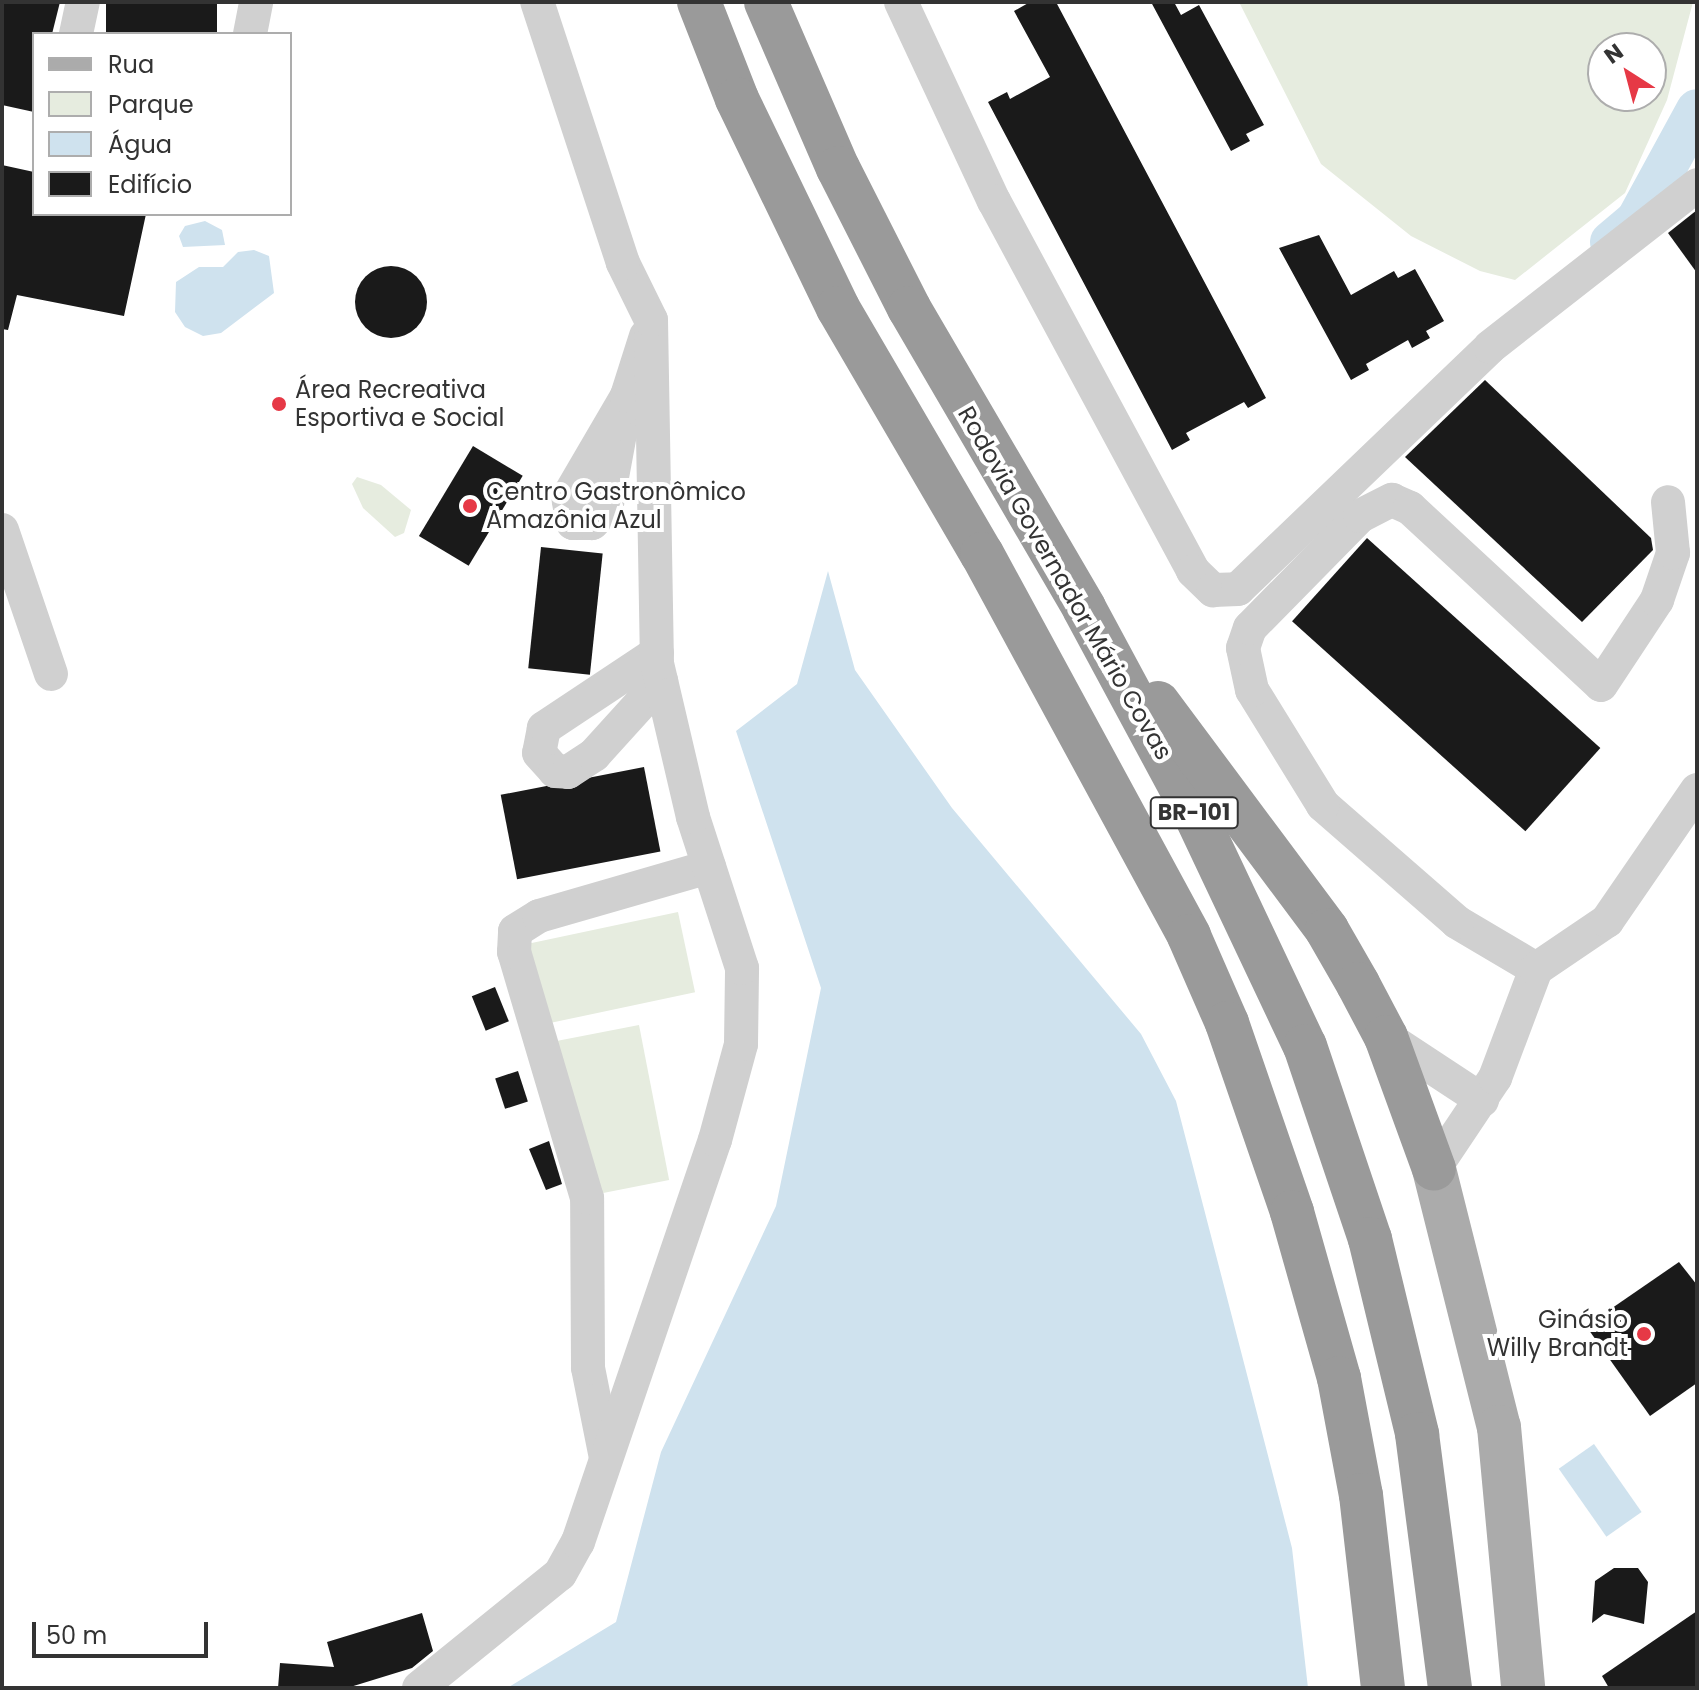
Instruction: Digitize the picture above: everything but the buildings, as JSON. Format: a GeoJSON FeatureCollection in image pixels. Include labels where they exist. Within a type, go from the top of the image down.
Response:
{"type":"FeatureCollection","features":[{"type":"Feature","properties":{"kind":"highway","name":"BR-101"},"geometry":{"type":"LineString","coordinates":[[699,2],[743,113],[838,308],[990,568],[1189,936],[1227,1023],[1292,1212],[1339,1378],[1361,1495],[1383,1688]]}},
{"type":"Feature","properties":{"kind":"highway","name":"Rodovia Governador Mário Covas"},"geometry":{"type":"LineString","coordinates":[[766,2],[909,308],[1084,608],[1254,933],[1342,1149],[1417,1434],[1450,1688]]}},
{"type":"Feature","properties":{"kind":"highway"},"geometry":{"type":"LineString","coordinates":[[1084,608],[1327,930],[1386,1037],[1434,1169]]}},
{"type":"Feature","properties":{"kind":"main road"},"geometry":{"type":"LineString","coordinates":[[1434,1169],[1499,1427],[1523,1688]]}},
{"type":"Feature","properties":{"kind":"street"},"geometry":{"type":"LineString","coordinates":[[76,32],[83,2]]}},
{"type":"Feature","properties":{"kind":"street"},"geometry":{"type":"LineString","coordinates":[[250,32],[256,2]]}},
{"type":"Feature","properties":{"kind":"street"},"geometry":{"type":"LineString","coordinates":[[419,1688],[560,1574],[578,1542],[715,1140],[741,1044],[742,968],[709,867],[659,667],[651,320],[623,263],[537,2]]}},
{"type":"Feature","properties":{"kind":"street"},"geometry":{"type":"LineString","coordinates":[[777,2],[786,50]]}},
{"type":"Feature","properties":{"kind":"street"},"geometry":{"type":"LineString","coordinates":[[901,2],[994,201],[1193,571],[1213,590],[1238,589],[1490,347],[1697,185]]}},
{"type":"Feature","properties":{"kind":"street"},"geometry":{"type":"LineString","coordinates":[[627,396],[651,320]]}},
{"type":"Feature","properties":{"kind":"street"},"geometry":{"type":"LineString","coordinates":[[1536,969],[1457,922],[1323,805],[1252,690],[1243,648],[1250,628],[1360,516],[1392,500],[1410,508],[1601,685],[1657,600],[1673,553],[1668,502]]}},
{"type":"Feature","properties":{"kind":"street"},"geometry":{"type":"LineString","coordinates":[[2,530],[51,674]]}},
{"type":"Feature","properties":{"kind":"street"},"geometry":{"type":"LineString","coordinates":[[1434,1169],[1482,1100],[1536,969],[1607,921],[1697,790]]}},
{"type":"Feature","properties":{"kind":"street"},"geometry":{"type":"LineString","coordinates":[[607,1459],[588,1368],[587,1198],[514,952],[515,931],[539,916],[709,867]]}},
{"type":"Feature","properties":{"kind":"street"},"geometry":{"type":"LineString","coordinates":[[1386,1037],[1482,1100]]}},
{"type":"Feature","properties":{"kind":"green space"},"geometry":{"type":"Polygon","coordinates":[[[1239,2],[1693,2],[1667,100],[1667,32],[1587,32],[1587,112],[1662,112],[1625,193],[1515,280],[1480,271],[1411,236],[1321,164],[1239,2]]]}},
{"type":"Feature","properties":{"kind":"green space"},"geometry":{"type":"Polygon","coordinates":[[[357,477],[381,485],[411,510],[404,533],[395,537],[363,508],[352,484],[357,477]]]}},
{"type":"Feature","properties":{"kind":"green space"},"geometry":{"type":"Polygon","coordinates":[[[678,912],[695,992],[546,1024],[529,944],[678,912]]]}},
{"type":"Feature","properties":{"kind":"green space"},"geometry":{"type":"Polygon","coordinates":[[[639,1025],[669,1180],[587,1196],[557,1041],[639,1025]]]}},
{"type":"Feature","properties":{"kind":"water"},"geometry":{"type":"Polygon","coordinates":[[[205,221],[222,230],[225,245],[183,247],[179,236],[185,226],[205,221]]]}},
{"type":"Feature","properties":{"kind":"water"},"geometry":{"type":"Polygon","coordinates":[[[254,250],[269,256],[274,293],[221,333],[203,336],[185,327],[175,312],[176,282],[199,267],[223,267],[238,252],[254,250]]]}},
{"type":"Feature","properties":{"kind":"water"},"geometry":{"type":"Polygon","coordinates":[[[828,571],[855,670],[952,808],[1141,1034],[1176,1101],[1292,1548],[1308,1688],[507,1688],[616,1622],[661,1452],[776,1206],[821,988],[736,731],[797,684],[828,571]]]}},
{"type":"Feature","properties":{"kind":"water"},"geometry":{"type":"Polygon","coordinates":[[[1594,1444],[1642,1512],[1606,1537],[1559,1469],[1594,1444]]]}},
{"type":"Feature","properties":{"kind":"waterway"},"geometry":{"type":"LineString","coordinates":[[1611,242],[1637,220],[1697,110]]}},
{"type":"Feature","properties":{"kind":"place","name":"Área Recreativa Esportiva e Social"},"geometry":{"type":"Point","coordinates":[279,404]}},
{"type":"Feature","properties":{"kind":"place","name":"Centro Gastronômico Amazônia Azul"},"geometry":{"type":"Point","coordinates":[470,506]}},
{"type":"Feature","properties":{"kind":"place","name":"Ginásio Willy Brandt"},"geometry":{"type":"Point","coordinates":[1644,1334]}}]}
